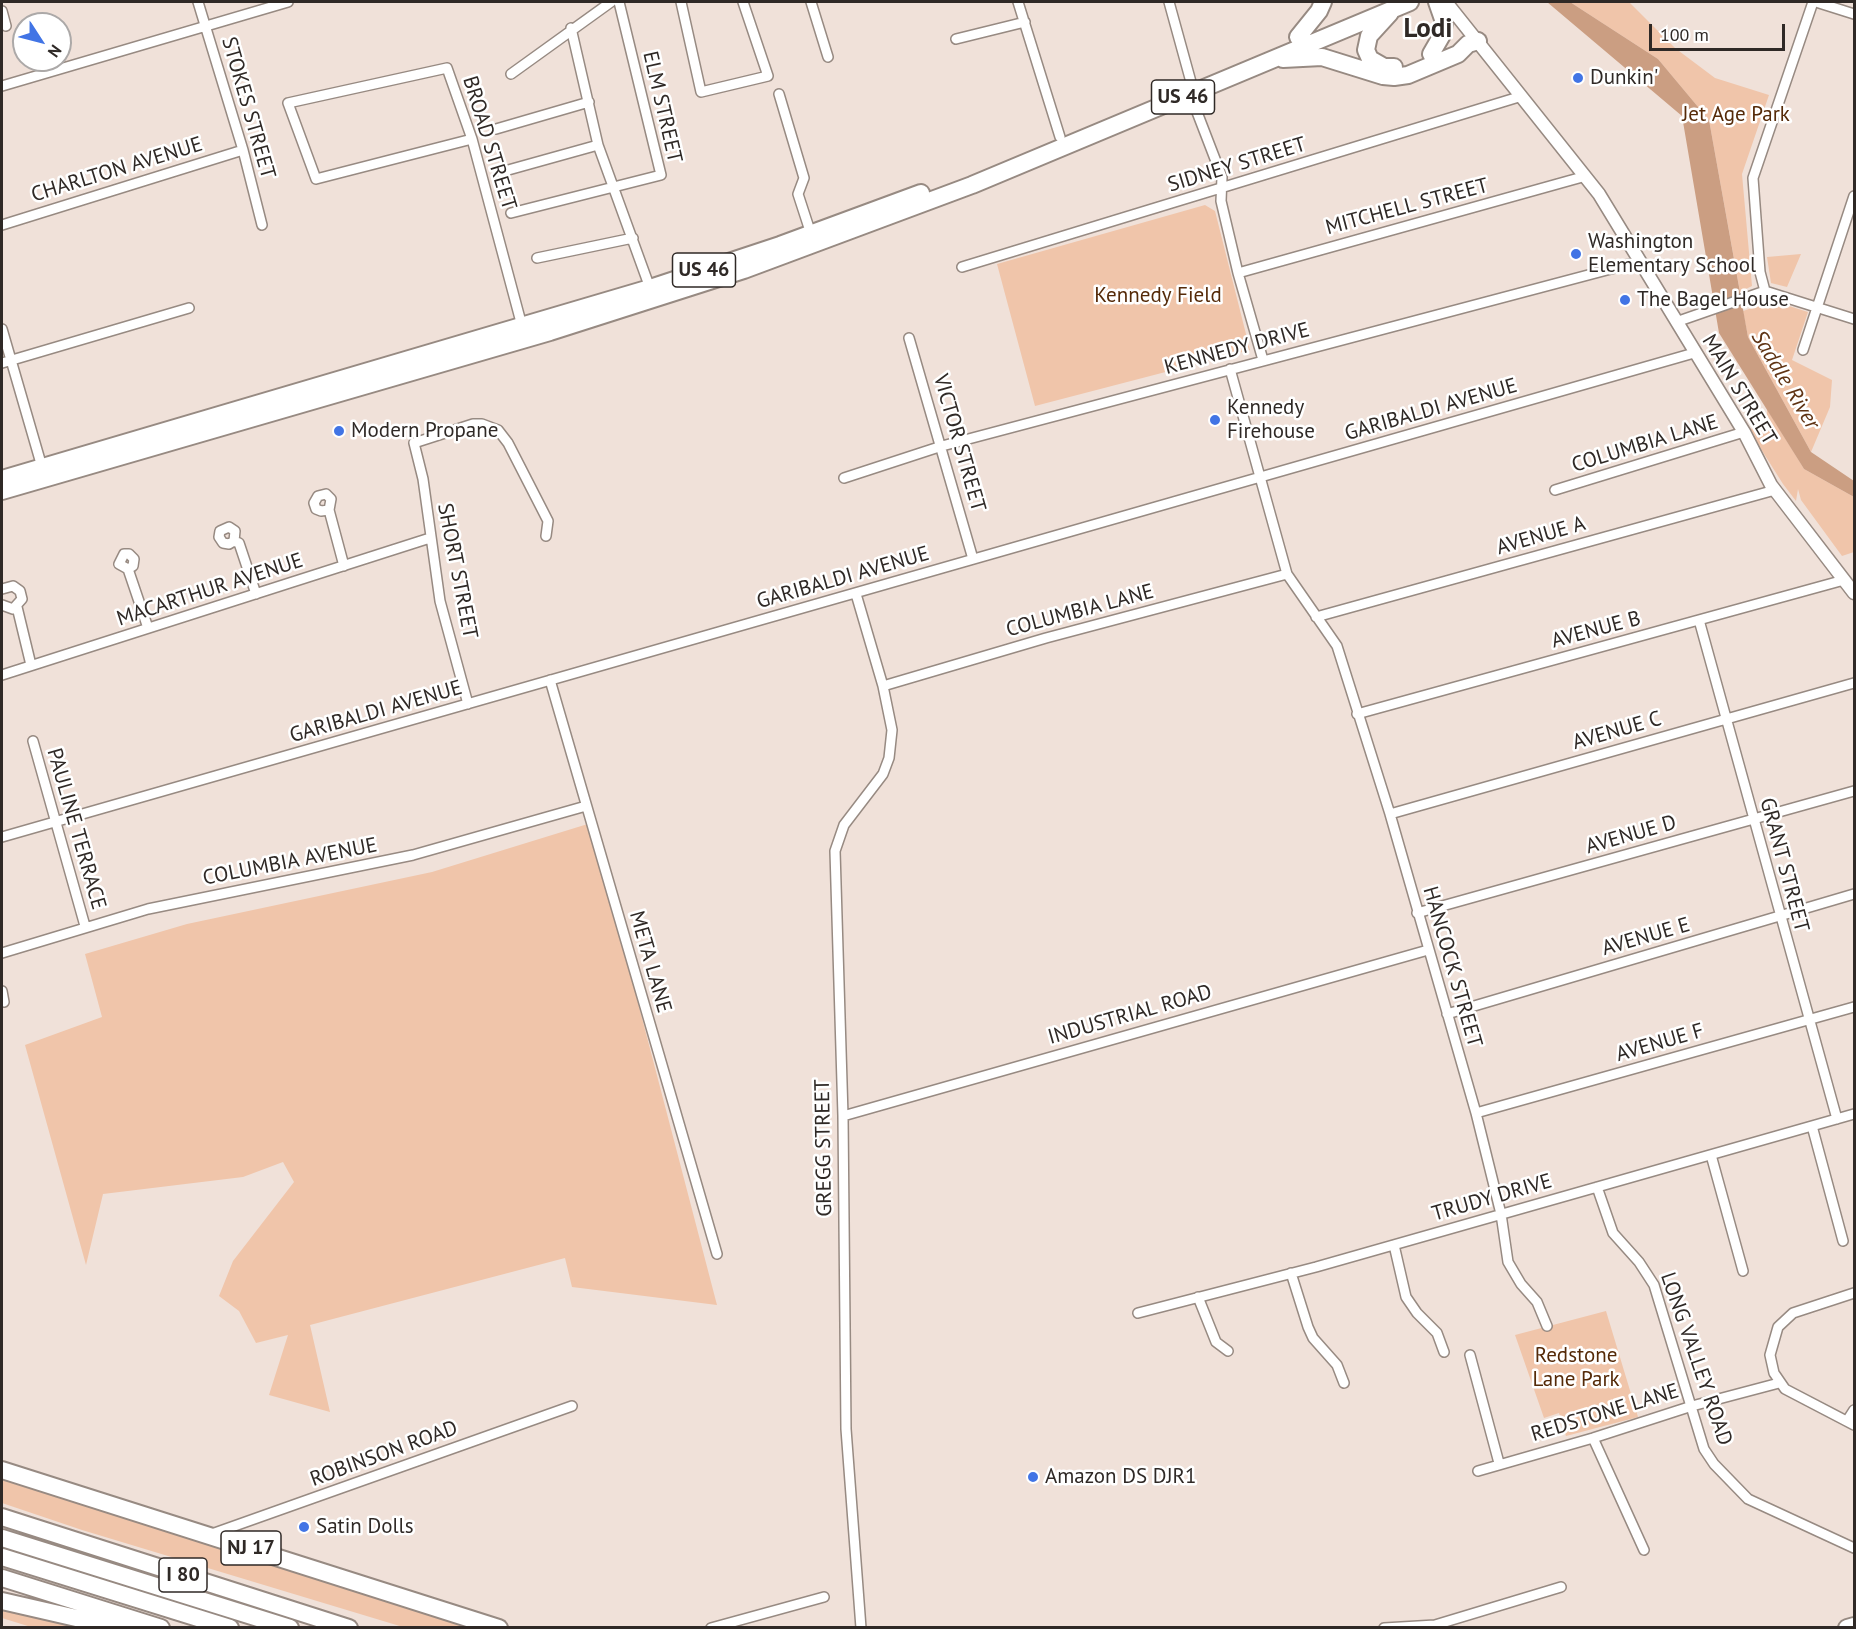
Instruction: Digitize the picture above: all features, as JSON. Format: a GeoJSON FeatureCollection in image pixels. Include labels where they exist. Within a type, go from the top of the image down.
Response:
{"type":"FeatureCollection","features":[{"type":"Feature","properties":{"kind":"highway"},"geometry":{"type":"LineString","coordinates":[[1298,37],[1323,2]]}},
{"type":"Feature","properties":{"kind":"highway"},"geometry":{"type":"LineString","coordinates":[[1431,54],[1442,34],[1444,22],[1437,2]]}},
{"type":"Feature","properties":{"kind":"highway","name":"US 46"},"geometry":{"type":"LineString","coordinates":[[2,491],[550,332],[734,273],[912,209],[1191,88],[1298,37],[1397,4]]}},
{"type":"Feature","properties":{"kind":"highway","name":"US 46"},"geometry":{"type":"LineString","coordinates":[[2,479],[650,288],[811,234],[1059,137],[1272,59],[1397,4]]}},
{"type":"Feature","properties":{"kind":"highway"},"geometry":{"type":"LineString","coordinates":[[1397,4],[1369,36],[1366,51],[1371,59],[1384,67],[1407,65],[1454,43],[1473,43]]}},
{"type":"Feature","properties":{"kind":"highway"},"geometry":{"type":"LineString","coordinates":[[1272,59],[1322,57],[1383,76],[1394,77],[1408,75],[1458,54],[1473,43]]}},
{"type":"Feature","properties":{"kind":"highway","name":"NJ 17"},"geometry":{"type":"LineString","coordinates":[[2,1470],[499,1628]]}},
{"type":"Feature","properties":{"kind":"highway","name":"I 80"},"geometry":{"type":"LineString","coordinates":[[7,1517],[349,1628]]}},
{"type":"Feature","properties":{"kind":"highway","name":"I 80"},"geometry":{"type":"LineString","coordinates":[[2,1538],[291,1628]]}},
{"type":"Feature","properties":{"kind":"highway","name":"I 80"},"geometry":{"type":"LineString","coordinates":[[2,1557],[230,1628]]}},
{"type":"Feature","properties":{"kind":"highway"},"geometry":{"type":"LineString","coordinates":[[2,1578],[161,1628]]}},
{"type":"Feature","properties":{"kind":"highway"},"geometry":{"type":"LineString","coordinates":[[2,1601],[120,1628]]}},
{"type":"Feature","properties":{"kind":"highway"},"geometry":{"type":"LineString","coordinates":[[1847,1628],[1854,1626]]}},
{"type":"Feature","properties":{"kind":"street","name":"STOKES STREET"},"geometry":{"type":"LineString","coordinates":[[198,2],[243,150],[262,225]]}},
{"type":"Feature","properties":{"kind":"street"},"geometry":{"type":"LineString","coordinates":[[2,86],[288,2]]}},
{"type":"Feature","properties":{"kind":"street"},"geometry":{"type":"LineString","coordinates":[[511,74],[571,28],[611,2]]}},
{"type":"Feature","properties":{"kind":"street","name":"ELM STREET"},"geometry":{"type":"LineString","coordinates":[[614,187],[661,175],[619,2]]}},
{"type":"Feature","properties":{"kind":"street"},"geometry":{"type":"LineString","coordinates":[[681,2],[701,92],[768,76],[743,2]]}},
{"type":"Feature","properties":{"kind":"street"},"geometry":{"type":"LineString","coordinates":[[811,2],[828,57]]}},
{"type":"Feature","properties":{"kind":"street"},"geometry":{"type":"LineString","coordinates":[[1018,2],[1059,137]]}},
{"type":"Feature","properties":{"kind":"street"},"geometry":{"type":"LineString","coordinates":[[1169,2],[1191,88],[1222,177],[1221,189],[1238,273],[1263,360]]}},
{"type":"Feature","properties":{"kind":"street","name":"MAIN STREET"},"geometry":{"type":"LineString","coordinates":[[1446,2],[1473,43],[1522,96],[1586,176],[1641,261],[1694,353],[1744,432],[1775,490],[1854,593]]}},
{"type":"Feature","properties":{"kind":"street"},"geometry":{"type":"LineString","coordinates":[[1765,291],[1760,272],[1753,178],[1815,2],[1854,14]]}},
{"type":"Feature","properties":{"kind":"street"},"geometry":{"type":"LineString","coordinates":[[2,11],[6,26]]}},
{"type":"Feature","properties":{"kind":"street"},"geometry":{"type":"LineString","coordinates":[[956,39],[1025,22]]}},
{"type":"Feature","properties":{"kind":"street"},"geometry":{"type":"LineString","coordinates":[[571,28],[598,145],[650,288]]}},
{"type":"Feature","properties":{"kind":"street","name":"BROAD STREET"},"geometry":{"type":"LineString","coordinates":[[472,139],[316,179],[288,103],[447,68],[472,139],[522,326]]}},
{"type":"Feature","properties":{"kind":"street"},"geometry":{"type":"LineString","coordinates":[[779,94],[804,178],[798,194],[811,234]]}},
{"type":"Feature","properties":{"kind":"street","name":"SIDNEY STREET"},"geometry":{"type":"LineString","coordinates":[[962,267],[1522,96]]}},
{"type":"Feature","properties":{"kind":"street"},"geometry":{"type":"LineString","coordinates":[[496,129],[589,102]]}},
{"type":"Feature","properties":{"kind":"street"},"geometry":{"type":"LineString","coordinates":[[501,172],[598,145]]}},
{"type":"Feature","properties":{"kind":"street","name":"CHARLTON AVENUE"},"geometry":{"type":"LineString","coordinates":[[2,225],[243,150]]}},
{"type":"Feature","properties":{"kind":"street","name":"MITCHELL STREET"},"geometry":{"type":"LineString","coordinates":[[1238,273],[1586,176]]}},
{"type":"Feature","properties":{"kind":"street"},"geometry":{"type":"LineString","coordinates":[[512,213],[614,187]]}},
{"type":"Feature","properties":{"kind":"street"},"geometry":{"type":"LineString","coordinates":[[1803,350],[1854,196]]}},
{"type":"Feature","properties":{"kind":"street"},"geometry":{"type":"LineString","coordinates":[[537,258],[633,238]]}},
{"type":"Feature","properties":{"kind":"street","name":"KENNEDY DRIVE"},"geometry":{"type":"LineString","coordinates":[[844,478],[942,446],[1641,261]]}},
{"type":"Feature","properties":{"kind":"street"},"geometry":{"type":"LineString","coordinates":[[1676,322],[1765,291],[1854,319]]}},
{"type":"Feature","properties":{"kind":"street"},"geometry":{"type":"LineString","coordinates":[[6,362],[189,308]]}},
{"type":"Feature","properties":{"kind":"street"},"geometry":{"type":"LineString","coordinates":[[2,329],[6,362],[42,467]]}},
{"type":"Feature","properties":{"kind":"street","name":"VICTOR STREET"},"geometry":{"type":"LineString","coordinates":[[909,338],[973,559]]}},
{"type":"Feature","properties":{"kind":"street","name":"GARIBALDI AVENUE"},"geometry":{"type":"LineString","coordinates":[[2,837],[1694,353]]}},
{"type":"Feature","properties":{"kind":"street","name":"HANCOCK STREET"},"geometry":{"type":"LineString","coordinates":[[1230,369],[1287,574],[1337,646],[1390,814],[1476,1113],[1502,1214],[1508,1262],[1521,1284],[1537,1302],[1547,1326]]}},
{"type":"Feature","properties":{"kind":"street","name":"SHORT STREET"},"geometry":{"type":"LineString","coordinates":[[468,704],[440,601],[423,478],[414,443],[473,424],[482,424],[498,430],[508,443],[548,521],[546,536]]}},
{"type":"Feature","properties":{"kind":"street","name":"COLUMBIA LANE"},"geometry":{"type":"LineString","coordinates":[[1555,490],[1744,432]]}},
{"type":"Feature","properties":{"kind":"street","name":"AVENUE A"},"geometry":{"type":"LineString","coordinates":[[1316,617],[1775,490]]}},
{"type":"Feature","properties":{"kind":"street"},"geometry":{"type":"LineString","coordinates":[[328,510],[344,566]]}},
{"type":"Feature","properties":{"kind":"street","name":"MACARTHUR AVENUE"},"geometry":{"type":"LineString","coordinates":[[2,675],[430,538]]}},
{"type":"Feature","properties":{"kind":"street"},"geometry":{"type":"LineString","coordinates":[[234,541],[238,543],[256,594]]}},
{"type":"Feature","properties":{"kind":"street"},"geometry":{"type":"LineString","coordinates":[[128,569],[148,628]]}},
{"type":"Feature","properties":{"kind":"street","name":"COLUMBIA LANE"},"geometry":{"type":"LineString","coordinates":[[883,686],[1046,638],[1287,574]]}},
{"type":"Feature","properties":{"kind":"street","name":"AVENUE B"},"geometry":{"type":"LineString","coordinates":[[1357,714],[1844,580]]}},
{"type":"Feature","properties":{"kind":"street"},"geometry":{"type":"LineString","coordinates":[[2,589],[9,585],[18,588],[22,599],[17,607],[9,609],[2,606]]}},
{"type":"Feature","properties":{"kind":"street","name":"GREGG STREET"},"geometry":{"type":"LineString","coordinates":[[856,594],[883,686],[892,730],[889,758],[874,789],[844,825],[835,850],[843,1116],[846,1429],[861,1628]]}},
{"type":"Feature","properties":{"kind":"street"},"geometry":{"type":"LineString","coordinates":[[17,607],[31,665]]}},
{"type":"Feature","properties":{"kind":"street","name":"GRANT STREET"},"geometry":{"type":"LineString","coordinates":[[1699,620],[1837,1119]]}},
{"type":"Feature","properties":{"kind":"street","name":"META LANE"},"geometry":{"type":"LineString","coordinates":[[550,680],[717,1254]]}},
{"type":"Feature","properties":{"kind":"street","name":"AVENUE C"},"geometry":{"type":"LineString","coordinates":[[1390,814],[1854,683]]}},
{"type":"Feature","properties":{"kind":"street","name":"PAULINE TERRACE"},"geometry":{"type":"LineString","coordinates":[[33,741],[85,926]]}},
{"type":"Feature","properties":{"kind":"street","name":"AVENUE D"},"geometry":{"type":"LineString","coordinates":[[1417,913],[1854,791]]}},
{"type":"Feature","properties":{"kind":"street","name":"COLUMBIA AVENUE"},"geometry":{"type":"LineString","coordinates":[[2,953],[85,926],[177,902],[313,877],[413,855],[586,806]]}},
{"type":"Feature","properties":{"kind":"street","name":"AVENUE E"},"geometry":{"type":"LineString","coordinates":[[1447,1014],[1854,894]]}},
{"type":"Feature","properties":{"kind":"street","name":"INDUSTRIAL ROAD"},"geometry":{"type":"LineString","coordinates":[[843,1116],[1428,950]]}},
{"type":"Feature","properties":{"kind":"street"},"geometry":{"type":"LineString","coordinates":[[2,991],[4,1002]]}},
{"type":"Feature","properties":{"kind":"street","name":"AVENUE F"},"geometry":{"type":"LineString","coordinates":[[1476,1113],[1854,1007]]}},
{"type":"Feature","properties":{"kind":"street","name":"TRUDY DRIVE"},"geometry":{"type":"LineString","coordinates":[[1138,1313],[1394,1245],[1854,1114]]}},
{"type":"Feature","properties":{"kind":"street"},"geometry":{"type":"LineString","coordinates":[[1812,1126],[1843,1241]]}},
{"type":"Feature","properties":{"kind":"street"},"geometry":{"type":"LineString","coordinates":[[1712,1155],[1743,1270]]}},
{"type":"Feature","properties":{"kind":"street","name":"LONG VALLEY ROAD"},"geometry":{"type":"LineString","coordinates":[[1597,1187],[1612,1233],[1640,1262],[1653,1285],[1704,1449],[1720,1472],[1748,1499],[1854,1548]]}},
{"type":"Feature","properties":{"kind":"street"},"geometry":{"type":"LineString","coordinates":[[1394,1245],[1406,1297],[1417,1313],[1437,1333],[1444,1352]]}},
{"type":"Feature","properties":{"kind":"street"},"geometry":{"type":"LineString","coordinates":[[1291,1273],[1308,1327],[1337,1365],[1344,1383]]}},
{"type":"Feature","properties":{"kind":"street"},"geometry":{"type":"LineString","coordinates":[[1854,1293],[1802,1309],[1778,1327],[1770,1355],[1779,1383],[1793,1396],[1851,1423],[1854,1410]]}},
{"type":"Feature","properties":{"kind":"street"},"geometry":{"type":"LineString","coordinates":[[1198,1297],[1216,1342],[1228,1351]]}},
{"type":"Feature","properties":{"kind":"street"},"geometry":{"type":"LineString","coordinates":[[1470,1355],[1498,1463]]}},
{"type":"Feature","properties":{"kind":"street","name":"REDSTONE LANE"},"geometry":{"type":"LineString","coordinates":[[1478,1471],[1498,1463],[1593,1438],[1692,1406],[1779,1383]]}},
{"type":"Feature","properties":{"kind":"street","name":"ROBINSON ROAD"},"geometry":{"type":"LineString","coordinates":[[208,1535],[572,1406]]}},
{"type":"Feature","properties":{"kind":"street"},"geometry":{"type":"LineString","coordinates":[[1593,1438],[1644,1550]]}},
{"type":"Feature","properties":{"kind":"street"},"geometry":{"type":"LineString","coordinates":[[1384,1628],[1435,1625],[1561,1587]]}},
{"type":"Feature","properties":{"kind":"street"},"geometry":{"type":"LineString","coordinates":[[711,1628],[824,1597]]}},
{"type":"Feature","properties":{"kind":"green space","name":"Jet Age Park"},"geometry":{"type":"Polygon","coordinates":[[[1570,2],[1629,2],[1675,48],[1715,78],[1769,95],[1742,174],[1752,286],[1740,292],[1709,120],[1658,59],[1570,2]]]}},
{"type":"Feature","properties":{"kind":"green space","name":"Kennedy Field"},"geometry":{"type":"Polygon","coordinates":[[[1205,205],[1215,211],[1250,350],[1035,406],[997,264],[1205,205]]]}},
{"type":"Feature","properties":{"kind":"green space"},"geometry":{"type":"Polygon","coordinates":[[[1801,254],[1787,287],[1771,283],[1767,257],[1801,254]]]}},
{"type":"Feature","properties":{"kind":"green space"},"geometry":{"type":"Polygon","coordinates":[[[1773,301],[1808,312],[1792,360],[1832,380],[1830,407],[1811,452],[1748,337],[1743,311],[1773,301]]]}},
{"type":"Feature","properties":{"kind":"green space"},"geometry":{"type":"Polygon","coordinates":[[[1767,409],[1804,469],[1854,497],[1854,552],[1842,556],[1801,500],[1798,489],[1796,501],[1783,484],[1749,430],[1767,421],[1767,409]]]}},
{"type":"Feature","properties":{"kind":"green space"},"geometry":{"type":"Polygon","coordinates":[[[591,823],[717,1305],[572,1287],[565,1258],[310,1325],[330,1412],[269,1395],[288,1335],[256,1343],[239,1311],[219,1296],[233,1261],[294,1182],[283,1162],[243,1177],[103,1194],[86,1265],[25,1045],[102,1017],[85,954],[187,924],[432,872],[591,823]]]}},
{"type":"Feature","properties":{"kind":"green space","name":"Redstone Lane Park"},"geometry":{"type":"Polygon","coordinates":[[[1606,1311],[1638,1417],[1566,1436],[1559,1413],[1544,1418],[1515,1335],[1606,1311]]]}},
{"type":"Feature","properties":{"kind":"green space"},"geometry":{"type":"Polygon","coordinates":[[[2,1480],[469,1627],[403,1627],[82,1530],[2,1503],[2,1480]]]}},
{"type":"Feature","properties":{"kind":"green space"},"geometry":{"type":"Polygon","coordinates":[[[2,1608],[83,1627],[31,1627],[2,1618],[2,1608]]]}},
{"type":"Feature","properties":{"kind":"shaded area","name":"Saddle River"},"geometry":{"type":"Polygon","coordinates":[[[1547,2],[1570,2],[1658,59],[1709,120],[1748,337],[1811,452],[1854,481],[1854,497],[1804,469],[1719,333],[1682,116],[1547,2]]]}},
{"type":"Feature","properties":{"kind":"place","name":"Dunkin'"},"geometry":{"type":"Point","coordinates":[1578,78]}},
{"type":"Feature","properties":{"kind":"place","name":"Washington Elementary School"},"geometry":{"type":"Point","coordinates":[1576,254]}},
{"type":"Feature","properties":{"kind":"place","name":"The Bagel House"},"geometry":{"type":"Point","coordinates":[1625,300]}},
{"type":"Feature","properties":{"kind":"place","name":"Kennedy Firehouse"},"geometry":{"type":"Point","coordinates":[1215,420]}},
{"type":"Feature","properties":{"kind":"place","name":"Modern Propane"},"geometry":{"type":"Point","coordinates":[339,431]}},
{"type":"Feature","properties":{"kind":"place","name":"Amazon DS DJR1"},"geometry":{"type":"Point","coordinates":[1033,1477]}},
{"type":"Feature","properties":{"kind":"place","name":"Satin Dolls"},"geometry":{"type":"Point","coordinates":[304,1527]}},
{"type":"Feature","properties":{"kind":"district","name":"Lodi"},"geometry":{"type":"Point","coordinates":[1428,29]}}]}
